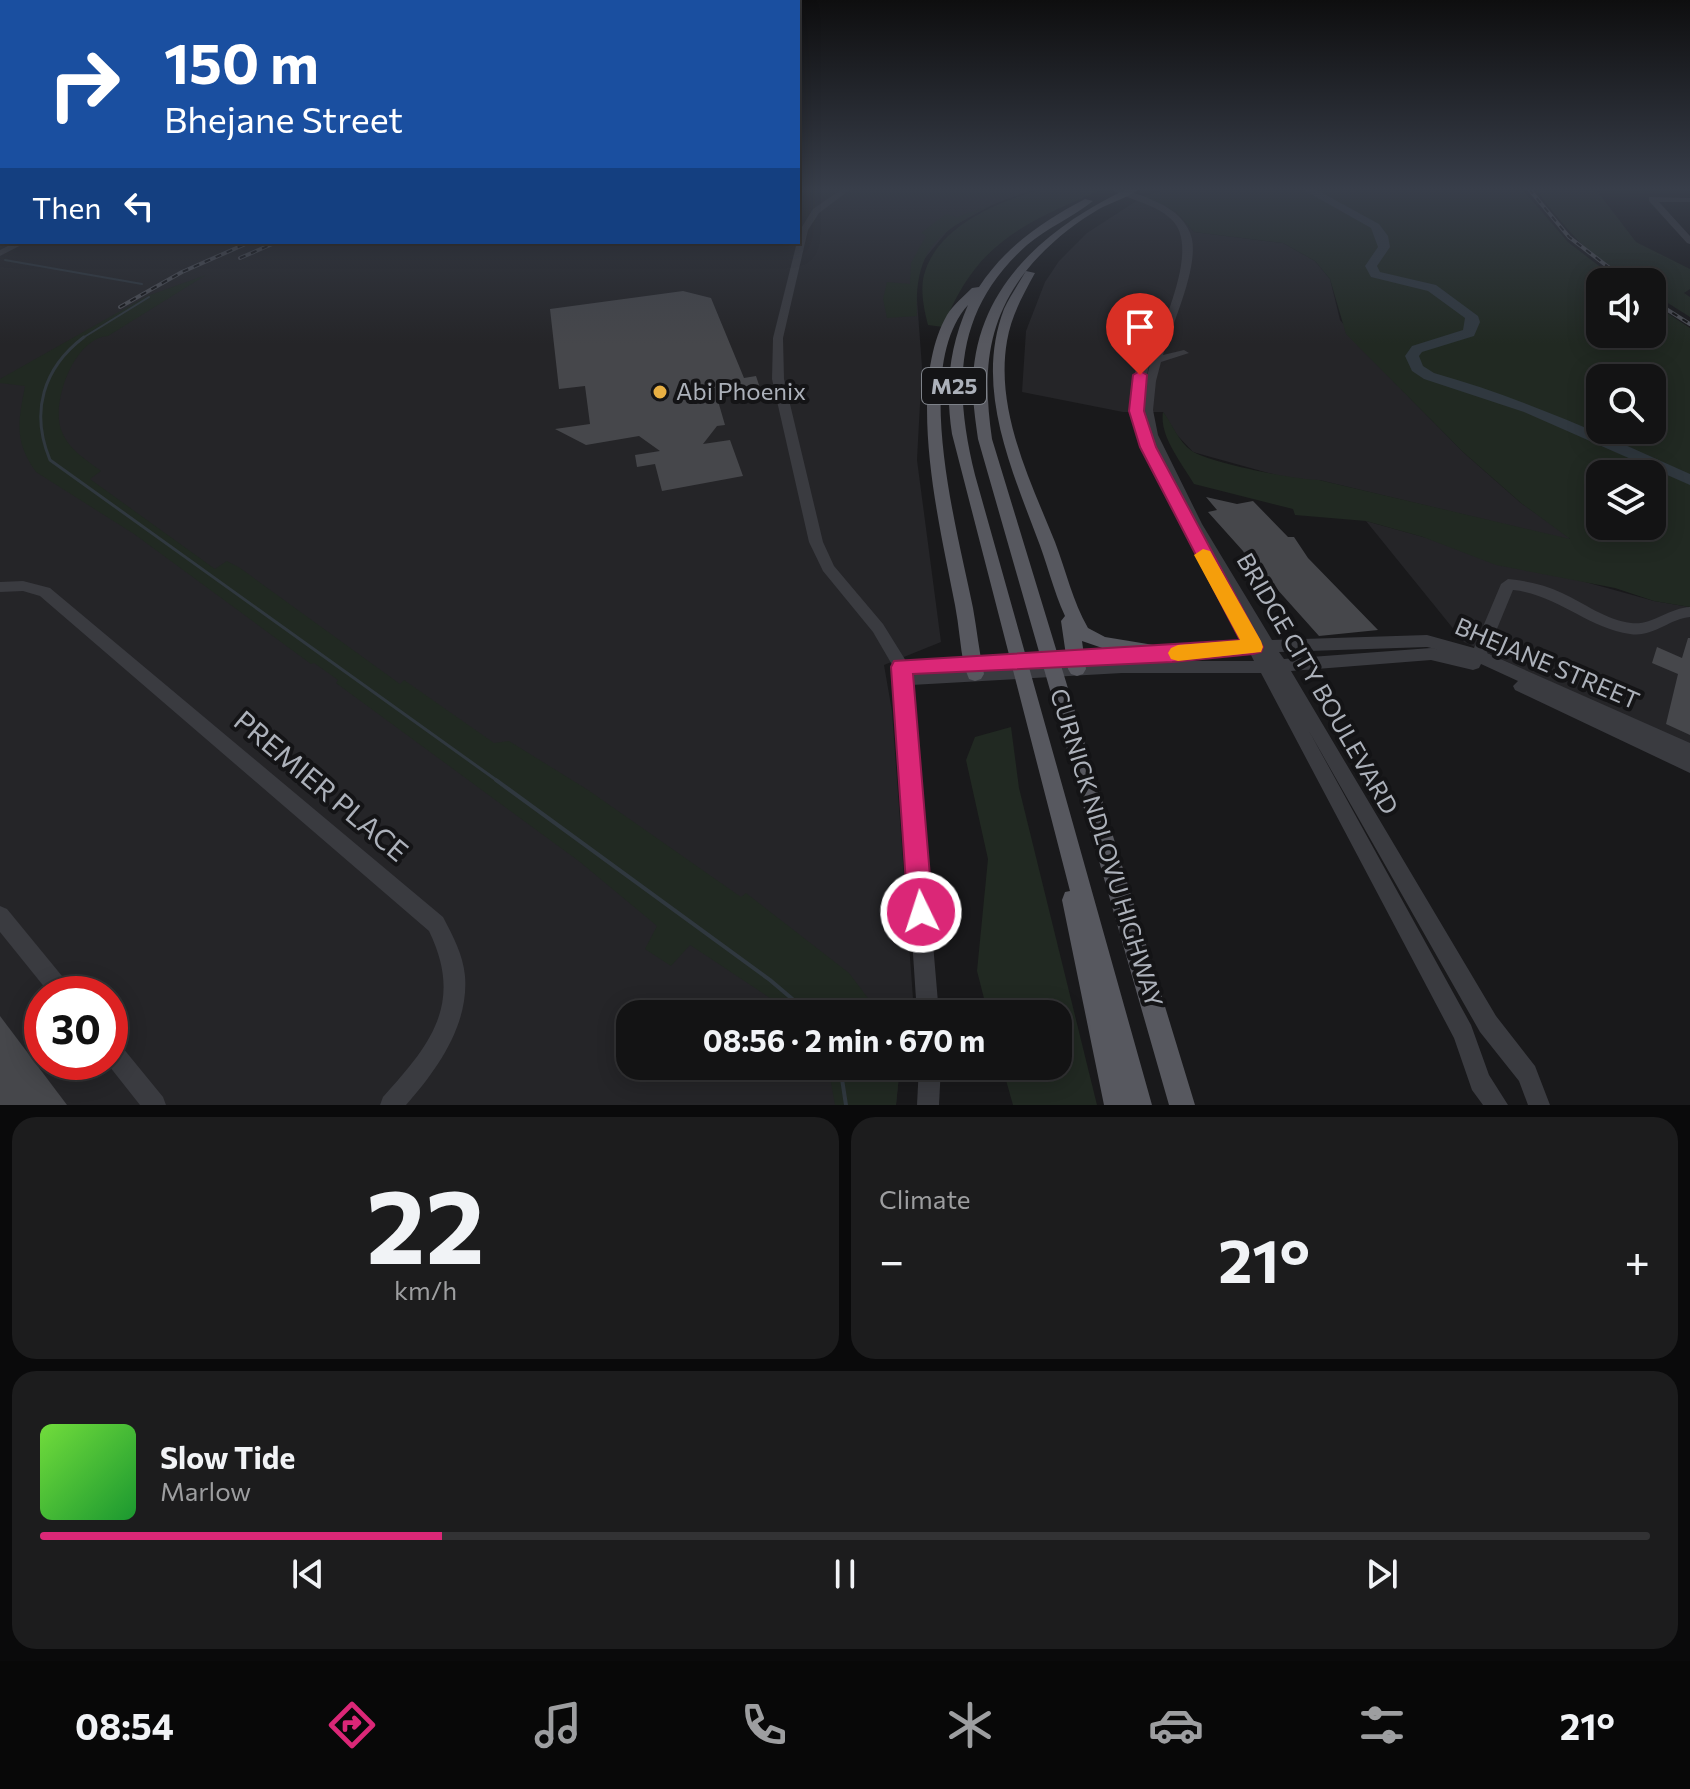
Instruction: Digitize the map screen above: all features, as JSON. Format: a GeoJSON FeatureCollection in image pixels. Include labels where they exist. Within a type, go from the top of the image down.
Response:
{"type":"FeatureCollection","features":[{"type":"Feature","properties":{"kind":"main road","name":"CURNICK NDLOVU HIGHWAY"},"geometry":{"type":"LineString","coordinates":[[1025,241],[985,286],[962,333],[955,367],[954,403],[958,435],[1139,1105]]}},
{"type":"Feature","properties":{"kind":"main road","name":"CURNICK NDLOVU HIGHWAY"},"geometry":{"type":"LineString","coordinates":[[1049,241],[1035,252],[989,322],[978,382],[983,430],[1062,707],[1182,1105]]}},
{"type":"Feature","properties":{"kind":"main road"},"geometry":{"type":"LineString","coordinates":[[1057,241],[1026,278],[1015,298],[1000,352],[1004,428],[1082,633],[1095,641],[1154,648],[1172,654]]}},
{"type":"Feature","properties":{"kind":"main road"},"geometry":{"type":"LineString","coordinates":[[973,668],[943,506],[934,406],[936,371],[951,324],[966,298],[985,286]]}},
{"type":"Feature","properties":{"kind":"main road"},"geometry":{"type":"LineString","coordinates":[[1066,596],[1076,663]]}},
{"type":"Feature","properties":{"kind":"main road"},"geometry":{"type":"LineString","coordinates":[[1064,827],[1076,914],[1117,1105]]}},
{"type":"Feature","properties":{"kind":"main road"},"geometry":{"type":"LineString","coordinates":[[1156,1012],[1192,1105]]}},
{"type":"Feature","properties":{"kind":"street"},"geometry":{"type":"LineString","coordinates":[[801,241],[778,338],[778,379],[816,542],[828,568],[878,628],[903,673],[927,1000]]}},
{"type":"Feature","properties":{"kind":"street","name":"BRIDGE CITY BOULEVARD"},"geometry":{"type":"LineString","coordinates":[[1177,494],[1148,421],[1146,399],[1184,268],[1189,241]]}},
{"type":"Feature","properties":{"kind":"street"},"geometry":{"type":"LineString","coordinates":[[0,253],[19,244]]}},
{"type":"Feature","properties":{"kind":"street","name":"BRIDGE CITY BOULEVARD"},"geometry":{"type":"LineString","coordinates":[[1184,268],[1159,319],[1136,393],[1139,425],[1260,646],[1488,1024],[1532,1083],[1539,1105]]}},
{"type":"Feature","properties":{"kind":"street"},"geometry":{"type":"LineString","coordinates":[[1157,360],[1184,353]]}},
{"type":"Feature","properties":{"kind":"street"},"geometry":{"type":"LineString","coordinates":[[1478,657],[1508,584],[1530,585],[1545,590],[1606,622],[1630,629],[1645,629],[1668,615],[1690,612]]}},
{"type":"Feature","properties":{"kind":"street","name":"PREMIER PLACE"},"geometry":{"type":"LineString","coordinates":[[0,587],[23,586],[45,592],[436,924],[449,944],[456,975],[453,1013],[433,1054],[391,1105]]}},
{"type":"Feature","properties":{"kind":"street","name":"BHEJANE STREET"},"geometry":{"type":"LineString","coordinates":[[903,673],[1076,663],[1260,646],[1427,641],[1448,645],[1478,657],[1690,751]]}},
{"type":"Feature","properties":{"kind":"street","name":"BHEJANE STREET"},"geometry":{"type":"LineString","coordinates":[[1076,663],[1272,666],[1431,654],[1453,658],[1488,671],[1690,766]]}},
{"type":"Feature","properties":{"kind":"street","name":"BRIDGE CITY BOULEVARD"},"geometry":{"type":"LineString","coordinates":[[1272,666],[1463,1033],[1480,1082],[1497,1105]]}},
{"type":"Feature","properties":{"kind":"street"},"geometry":{"type":"LineString","coordinates":[[0,916],[49,976]]}},
{"type":"Feature","properties":{"kind":"street"},"geometry":{"type":"LineString","coordinates":[[128,1072],[155,1105]]}},
{"type":"Feature","properties":{"kind":"street"},"geometry":{"type":"LineString","coordinates":[[928,1105],[929,1080]]}},
{"type":"Feature","properties":{"kind":"shaded area"},"geometry":{"type":"Polygon","coordinates":[[[800,241],[940,241],[921,263],[916,286],[922,367],[917,460],[941,642],[884,665],[892,711],[913,1000],[616,1000],[616,1080],[899,1080],[896,1105],[0,1105],[0,244],[800,244],[800,241]]]}},
{"type":"Feature","properties":{"kind":"shaded area"},"geometry":{"type":"Polygon","coordinates":[[[923,241],[937,241],[925,259],[920,275],[917,316],[887,318],[883,299],[887,282],[910,284],[911,263],[923,241]]]}},
{"type":"Feature","properties":{"kind":"shaded area"},"geometry":{"type":"Polygon","coordinates":[[[1004,241],[971,274],[943,327],[928,325],[923,300],[924,275],[942,243],[1004,241]]]}},
{"type":"Feature","properties":{"kind":"shaded area"},"geometry":{"type":"Polygon","coordinates":[[[1079,241],[1283,243],[1315,261],[1330,279],[1340,320],[1406,394],[1463,452],[1521,503],[1570,540],[1319,480],[1294,480],[1193,452],[1177,435],[1163,412],[1123,412],[1022,392],[1026,331],[1045,282],[1059,261],[1079,241]]]}},
{"type":"Feature","properties":{"kind":"shaded area"},"geometry":{"type":"Polygon","coordinates":[[[1263,241],[1567,241],[1602,268],[1586,268],[1586,348],[1666,348],[1666,312],[1690,328],[1690,607],[1654,601],[1615,588],[1496,565],[1423,537],[1366,521],[1295,515],[1293,509],[1194,484],[1168,440],[1163,412],[1187,447],[1216,461],[1319,480],[1570,539],[1521,503],[1463,452],[1346,334],[1330,279],[1315,261],[1283,243],[1263,241]]]}},
{"type":"Feature","properties":{"kind":"shaded area"},"geometry":{"type":"Polygon","coordinates":[[[1579,241],[1635,241],[1690,269],[1690,289],[1684,293],[1690,297],[1690,317],[1666,302],[1666,268],[1611,268],[1579,241]]]}},
{"type":"Feature","properties":{"kind":"shaded area"},"geometry":{"type":"Polygon","coordinates":[[[206,275],[108,336],[96,339],[76,358],[63,386],[60,426],[71,446],[101,471],[90,479],[215,569],[227,561],[240,568],[400,684],[404,680],[494,743],[509,741],[588,790],[741,897],[746,893],[849,973],[869,1000],[773,1000],[690,945],[671,966],[645,949],[657,926],[580,862],[336,683],[338,680],[311,664],[134,534],[36,472],[21,441],[25,386],[0,383],[0,379],[147,296],[206,275]]]}},
{"type":"Feature","properties":{"kind":"shaded area"},"geometry":{"type":"Polygon","coordinates":[[[1366,521],[1654,601],[1690,607],[1690,746],[1464,642],[1366,521]]]}},
{"type":"Feature","properties":{"kind":"shaded area"},"geometry":{"type":"Polygon","coordinates":[[[1011,727],[1019,788],[1071,1000],[984,1000],[977,971],[988,859],[966,760],[975,737],[1011,727]]]}},
{"type":"Feature","properties":{"kind":"shaded area"},"geometry":{"type":"Polygon","coordinates":[[[1072,1003],[1097,1105],[1013,1105],[1006,1080],[1072,1080],[1072,1003]]]}},
{"type":"Feature","properties":{"kind":"shaded area"},"geometry":{"type":"Polygon","coordinates":[[[831,1080],[899,1080],[896,1105],[835,1105],[831,1080]]]}},
{"type":"Feature","properties":{"kind":"building","name":"Abi Phoenix"},"geometry":{"type":"Polygon","coordinates":[[[683,291],[711,298],[744,378],[756,376],[760,388],[716,394],[725,425],[717,426],[703,444],[730,440],[743,476],[662,491],[655,464],[637,467],[635,455],[660,451],[639,436],[586,445],[555,429],[590,424],[585,386],[559,389],[550,309],[683,291]]]}},
{"type":"Feature","properties":{"kind":"building"},"geometry":{"type":"Polygon","coordinates":[[[1206,497],[1237,504],[1253,501],[1288,537],[1294,537],[1308,558],[1378,630],[1319,636],[1260,570],[1254,571],[1243,551],[1208,512],[1217,510],[1206,497]]]}},
{"type":"Feature","properties":{"kind":"building"},"geometry":{"type":"Polygon","coordinates":[[[1688,638],[1690,735],[1666,724],[1678,674],[1652,663],[1657,647],[1682,658],[1688,638]]]}},
{"type":"Feature","properties":{"kind":"building"},"geometry":{"type":"Polygon","coordinates":[[[0,1016],[24,1048],[24,1080],[48,1080],[67,1105],[0,1105],[0,1016]]]}},
{"type":"Feature","properties":{"kind":"waterway"},"geometry":{"type":"LineString","coordinates":[[1383,241],[1384,247],[1371,266],[1375,274],[1432,288],[1471,316],[1473,322],[1469,333],[1417,349],[1412,356],[1417,368],[1429,376],[1562,422],[1690,480]]}},
{"type":"Feature","properties":{"kind":"waterway"},"geometry":{"type":"LineString","coordinates":[[5,260],[142,284]]}},
{"type":"Feature","properties":{"kind":"waterway"},"geometry":{"type":"LineString","coordinates":[[83,338],[149,297]]}},
{"type":"Feature","properties":{"kind":"waterway"},"geometry":{"type":"LineString","coordinates":[[83,338],[59,363],[44,392],[41,425],[50,460],[499,782]]}},
{"type":"Feature","properties":{"kind":"waterway"},"geometry":{"type":"LineString","coordinates":[[496,780],[794,1000]]}},
{"type":"Feature","properties":{"kind":"waterway"},"geometry":{"type":"LineString","coordinates":[[842,1080],[846,1105]]}},
{"type":"Feature","properties":{"kind":"railway"},"geometry":{"type":"LineString","coordinates":[[1574,241],[1610,268]]}},
{"type":"Feature","properties":{"kind":"railway"},"geometry":{"type":"LineString","coordinates":[[120,307],[182,272],[245,244]]}},
{"type":"Feature","properties":{"kind":"railway"},"geometry":{"type":"LineString","coordinates":[[240,258],[272,244]]}},
{"type":"Feature","properties":{"kind":"railway"},"geometry":{"type":"LineString","coordinates":[[1666,309],[1690,324]]}},
{"type":"Feature","properties":{"kind":"slow traffic"},"geometry":{"type":"LineString","coordinates":[[1178,653],[1253,647],[1203,555]]}},
{"type":"Feature","properties":{"kind":"place","name":"Abi Phoenix"},"geometry":{"type":"Point","coordinates":[660,392]}},
{"type":"Feature","properties":{"kind":"route"},"geometry":{"type":"LineString","coordinates":[[921,912],[902,667],[1253,647],[1148,447],[1136,411],[1140,375]]}}]}
